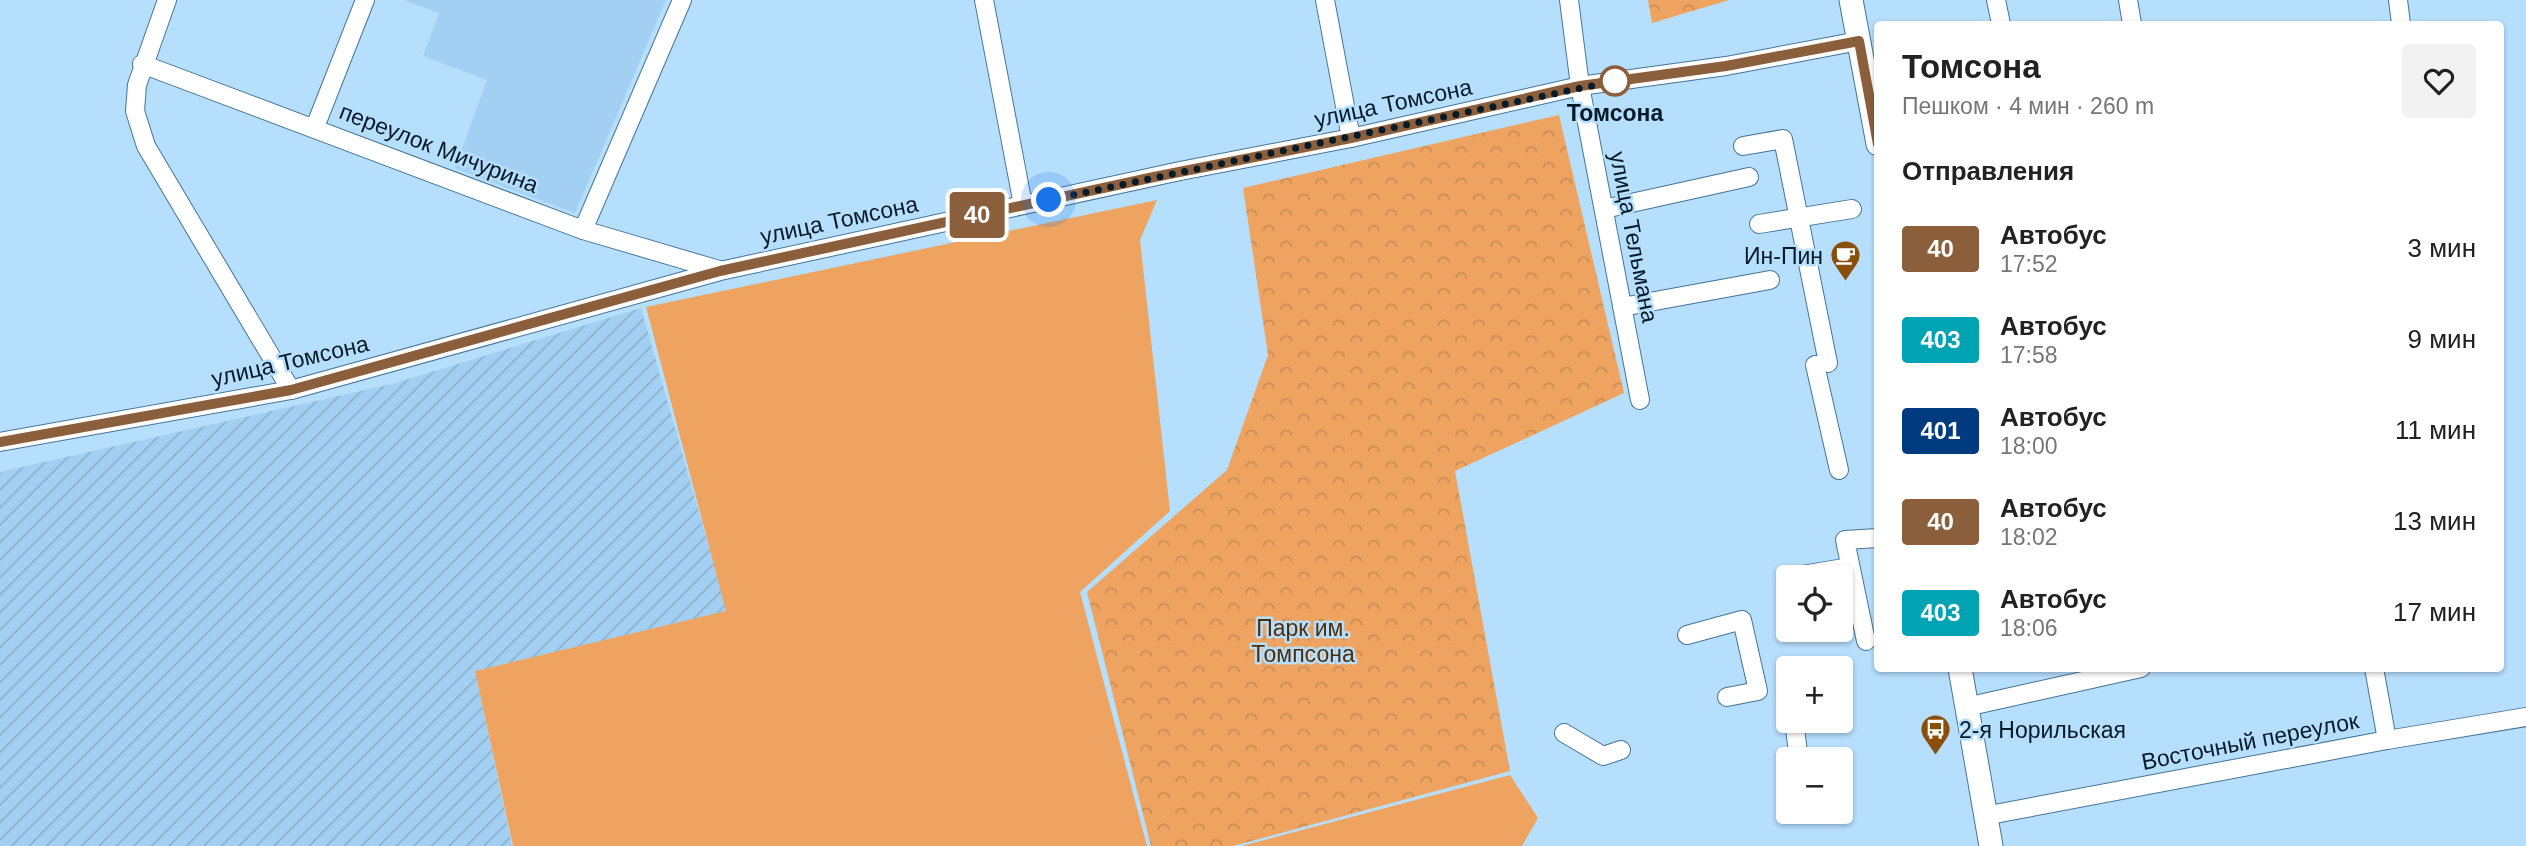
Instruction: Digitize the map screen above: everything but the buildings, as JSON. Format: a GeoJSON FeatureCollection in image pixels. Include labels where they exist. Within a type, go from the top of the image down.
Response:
{"type":"FeatureCollection","features":[{"type":"Feature","properties":{"kind":"main road"},"geometry":{"type":"LineString","coordinates":[[1851,0],[1874,122]]}},
{"type":"Feature","properties":{"kind":"main road"},"geometry":{"type":"LineString","coordinates":[[1961,672],[1991,846]]}},
{"type":"Feature","properties":{"kind":"main road"},"geometry":{"type":"LineString","coordinates":[[1983,846],[1984,816]]}},
{"type":"Feature","properties":{"kind":"street"},"geometry":{"type":"LineString","coordinates":[[167,0],[142,64],[135,111],[146,146],[291,390]]}},
{"type":"Feature","properties":{"kind":"street"},"geometry":{"type":"LineString","coordinates":[[315,127],[365,0]]}},
{"type":"Feature","properties":{"kind":"street"},"geometry":{"type":"LineString","coordinates":[[583,230],[682,0]]}},
{"type":"Feature","properties":{"kind":"street"},"geometry":{"type":"LineString","coordinates":[[984,0],[1023,205]]}},
{"type":"Feature","properties":{"kind":"street"},"geometry":{"type":"LineString","coordinates":[[1325,0],[1351,138]]}},
{"type":"Feature","properties":{"kind":"street","name":"улица Тельмана"},"geometry":{"type":"LineString","coordinates":[[1569,0],[1580,86],[1640,400]]}},
{"type":"Feature","properties":{"kind":"street"},"geometry":{"type":"LineString","coordinates":[[1996,0],[2000,21]]}},
{"type":"Feature","properties":{"kind":"street"},"geometry":{"type":"LineString","coordinates":[[2128,0],[2132,21]]}},
{"type":"Feature","properties":{"kind":"street"},"geometry":{"type":"LineString","coordinates":[[2398,0],[2401,21]]}},
{"type":"Feature","properties":{"kind":"street","name":"улица Томсона"},"geometry":{"type":"LineString","coordinates":[[0,442],[291,390],[720,271],[1023,205],[1351,138],[1580,86],[1726,66],[1859,41]]}},
{"type":"Feature","properties":{"kind":"street","name":"переулок Мичурина"},"geometry":{"type":"LineString","coordinates":[[142,64],[583,230],[720,271]]}},
{"type":"Feature","properties":{"kind":"street"},"geometry":{"type":"LineString","coordinates":[[1743,146],[1783,139],[1799,218],[1839,470]]}},
{"type":"Feature","properties":{"kind":"street"},"geometry":{"type":"LineString","coordinates":[[1604,208],[1749,177]]}},
{"type":"Feature","properties":{"kind":"street"},"geometry":{"type":"LineString","coordinates":[[1759,224],[1852,209]]}},
{"type":"Feature","properties":{"kind":"street"},"geometry":{"type":"LineString","coordinates":[[1622,307],[1770,280]]}},
{"type":"Feature","properties":{"kind":"street"},"geometry":{"type":"LineString","coordinates":[[1850,565],[1845,540],[1874,538]]}},
{"type":"Feature","properties":{"kind":"street"},"geometry":{"type":"LineString","coordinates":[[1853,581],[1866,641]]}},
{"type":"Feature","properties":{"kind":"street"},"geometry":{"type":"LineString","coordinates":[[1687,635],[1742,620],[1758,691],[1727,697]]}},
{"type":"Feature","properties":{"kind":"street"},"geometry":{"type":"LineString","coordinates":[[1966,707],[2123,672]]}},
{"type":"Feature","properties":{"kind":"street"},"geometry":{"type":"LineString","coordinates":[[2375,672],[2387,740]]}},
{"type":"Feature","properties":{"kind":"street","name":"Восточный переулок"},"geometry":{"type":"LineString","coordinates":[[1984,816],[2387,740],[2526,717]]}},
{"type":"Feature","properties":{"kind":"street"},"geometry":{"type":"LineString","coordinates":[[1564,733],[1603,756],[1621,750]]}},
{"type":"Feature","properties":{"kind":"shaded area"},"geometry":{"type":"Polygon","coordinates":[[[404,0],[666,0],[575,213],[455,168],[487,80],[423,56],[439,13],[404,0]]]}},
{"type":"Feature","properties":{"kind":"shaded area"},"geometry":{"type":"Polygon","coordinates":[[[641,308],[727,611],[475,671],[512,846],[0,846],[0,472],[392,384],[641,308]]]}},
{"type":"Feature","properties":{"kind":"green space"},"geometry":{"type":"Polygon","coordinates":[[[1648,0],[1729,0],[1652,23],[1648,0]]]}},
{"type":"Feature","properties":{"kind":"green space","name":"Парк им. Томпсона"},"geometry":{"type":"Polygon","coordinates":[[[1559,115],[1624,393],[1455,471],[1510,771],[1233,846],[1151,846],[1087,592],[1227,470],[1268,355],[1243,188],[1559,115]]]}},
{"type":"Feature","properties":{"kind":"green space"},"geometry":{"type":"Polygon","coordinates":[[[1157,200],[1140,240],[1170,511],[1080,592],[1147,846],[513,846],[475,671],[726,611],[646,307],[1157,200]]]}},
{"type":"Feature","properties":{"kind":"green space"},"geometry":{"type":"Polygon","coordinates":[[[1510,775],[1538,818],[1522,846],[1242,846],[1510,775]]]}},
{"type":"Feature","properties":{"kind":"bus line","name":"40"},"geometry":{"type":"LineString","coordinates":[[0,442],[291,390],[720,271],[1154,177],[1351,138],[1580,86],[1726,66],[1859,41],[1874,122]]}},
{"type":"Feature","properties":{"kind":"place","name":"Томсона"},"geometry":{"type":"Point","coordinates":[1615,81]}},
{"type":"Feature","properties":{"kind":"place","name":"Ин-Пин"},"geometry":{"type":"Point","coordinates":[1846,283]}},
{"type":"Feature","properties":{"kind":"place","name":"2-я Норильская"},"geometry":{"type":"Point","coordinates":[1936,757]}},
{"type":"Feature","properties":{"kind":"route"},"geometry":{"type":"LineString","coordinates":[[1049,200],[1351,138],[1580,86],[1615,81]]}}]}
